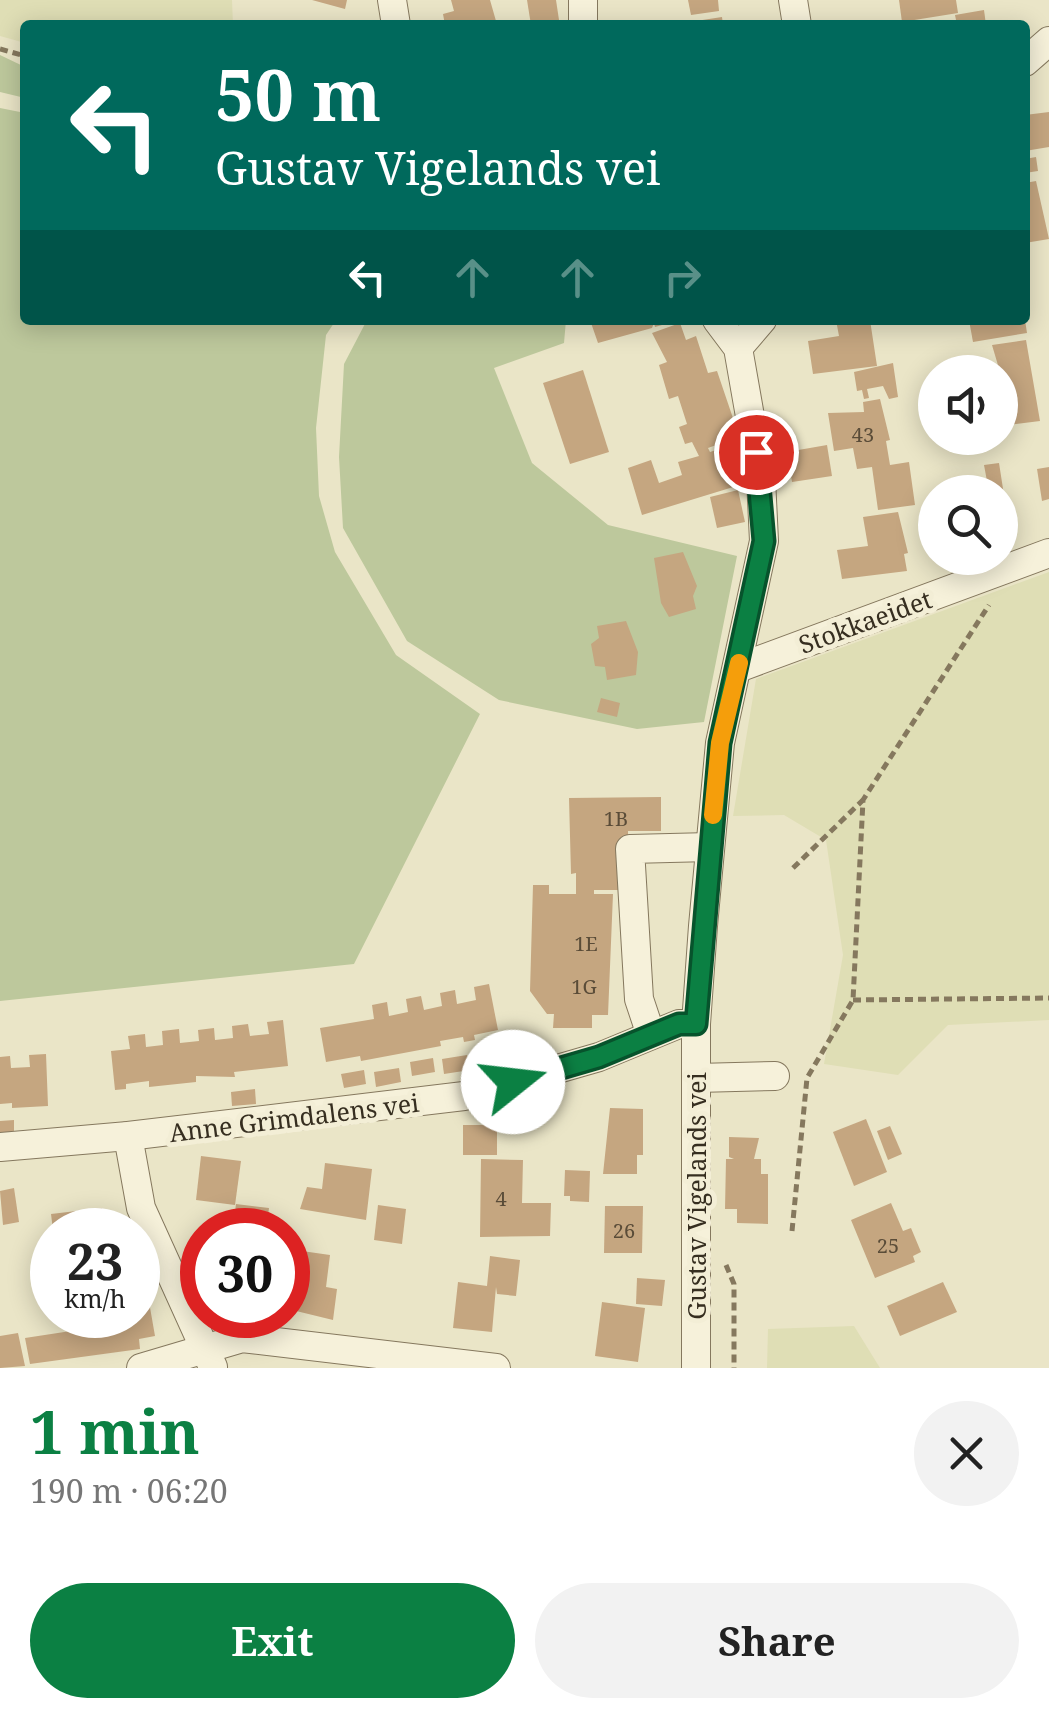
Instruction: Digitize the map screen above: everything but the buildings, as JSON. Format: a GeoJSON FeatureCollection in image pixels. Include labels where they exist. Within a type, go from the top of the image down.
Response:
{"type":"FeatureCollection","features":[{"type":"Feature","properties":{"kind":"street"},"geometry":{"type":"LineString","coordinates":[[1030,58],[1049,41]]}},
{"type":"Feature","properties":{"kind":"street","name":"Gustav Vigelands vei"},"geometry":{"type":"LineString","coordinates":[[696,1368],[696,1024],[710,848],[720,743],[764,541],[761,479],[738,348],[721,325]]}},
{"type":"Feature","properties":{"kind":"street"},"geometry":{"type":"LineString","coordinates":[[738,348],[758,325]]}},
{"type":"Feature","properties":{"kind":"street","name":"Stokkaeidet"},"geometry":{"type":"LineString","coordinates":[[1018,564],[1049,552]]}},
{"type":"Feature","properties":{"kind":"street","name":"Stokkaeidet"},"geometry":{"type":"LineString","coordinates":[[738,668],[990,575]]}},
{"type":"Feature","properties":{"kind":"street"},"geometry":{"type":"LineString","coordinates":[[651,1035],[639,1000],[630,848],[710,848]]}},
{"type":"Feature","properties":{"kind":"street","name":"Anne Grimdalens vei"},"geometry":{"type":"LineString","coordinates":[[0,1147],[128,1136],[464,1096],[599,1057],[679,1024],[696,1024]]}},
{"type":"Feature","properties":{"kind":"street"},"geometry":{"type":"LineString","coordinates":[[698,1078],[775,1076]]}},
{"type":"Feature","properties":{"kind":"street"},"geometry":{"type":"LineString","coordinates":[[128,1136],[141,1208],[210,1360]]}},
{"type":"Feature","properties":{"kind":"street"},"geometry":{"type":"LineString","coordinates":[[141,1368],[210,1360],[242,1338],[496,1368]]}},
{"type":"Feature","properties":{"kind":"path"},"geometry":{"type":"LineString","coordinates":[[794,868],[862,800],[1008,575]]}},
{"type":"Feature","properties":{"kind":"path"},"geometry":{"type":"LineString","coordinates":[[792,1231],[807,1078],[853,1000],[862,800]]}},
{"type":"Feature","properties":{"kind":"path"},"geometry":{"type":"LineString","coordinates":[[853,1000],[1049,998]]}},
{"type":"Feature","properties":{"kind":"path"},"geometry":{"type":"LineString","coordinates":[[726,1265],[734,1284],[734,1368]]}},
{"type":"Feature","properties":{"kind":"green space"},"geometry":{"type":"Polygon","coordinates":[[[0,0],[232,0],[233,20],[20,20],[20,42],[0,36],[0,0]]]}},
{"type":"Feature","properties":{"kind":"green space"},"geometry":{"type":"Polygon","coordinates":[[[0,55],[20,65],[20,97],[0,92],[0,55]]]}},
{"type":"Feature","properties":{"kind":"green space"},"geometry":{"type":"Polygon","coordinates":[[[0,108],[20,112],[20,325],[333,325],[326,335],[316,428],[319,496],[335,552],[396,655],[480,714],[354,964],[0,1001],[0,108]]]}},
{"type":"Feature","properties":{"kind":"green space"},"geometry":{"type":"Polygon","coordinates":[[[364,325],[566,325],[564,343],[494,368],[532,463],[608,525],[737,556],[704,722],[637,729],[499,700],[407,641],[343,528],[339,457],[344,364],[364,325]]]}},
{"type":"Feature","properties":{"kind":"green space"},"geometry":{"type":"Polygon","coordinates":[[[1049,572],[1049,1020],[948,1025],[898,1075],[824,1064],[843,955],[826,840],[784,815],[733,816],[756,679],[1049,572]]]}},
{"type":"Feature","properties":{"kind":"green space"},"geometry":{"type":"Polygon","coordinates":[[[854,1326],[880,1368],[767,1368],[768,1329],[854,1326]]]}},
{"type":"Feature","properties":{"kind":"slow traffic"},"geometry":{"type":"LineString","coordinates":[[713,815],[720,743],[739,663]]}},
{"type":"Feature","properties":{"kind":"route"},"geometry":{"type":"LineString","coordinates":[[513,1082],[599,1057],[679,1024],[696,1024],[720,743],[764,541],[756,452]]}}]}
